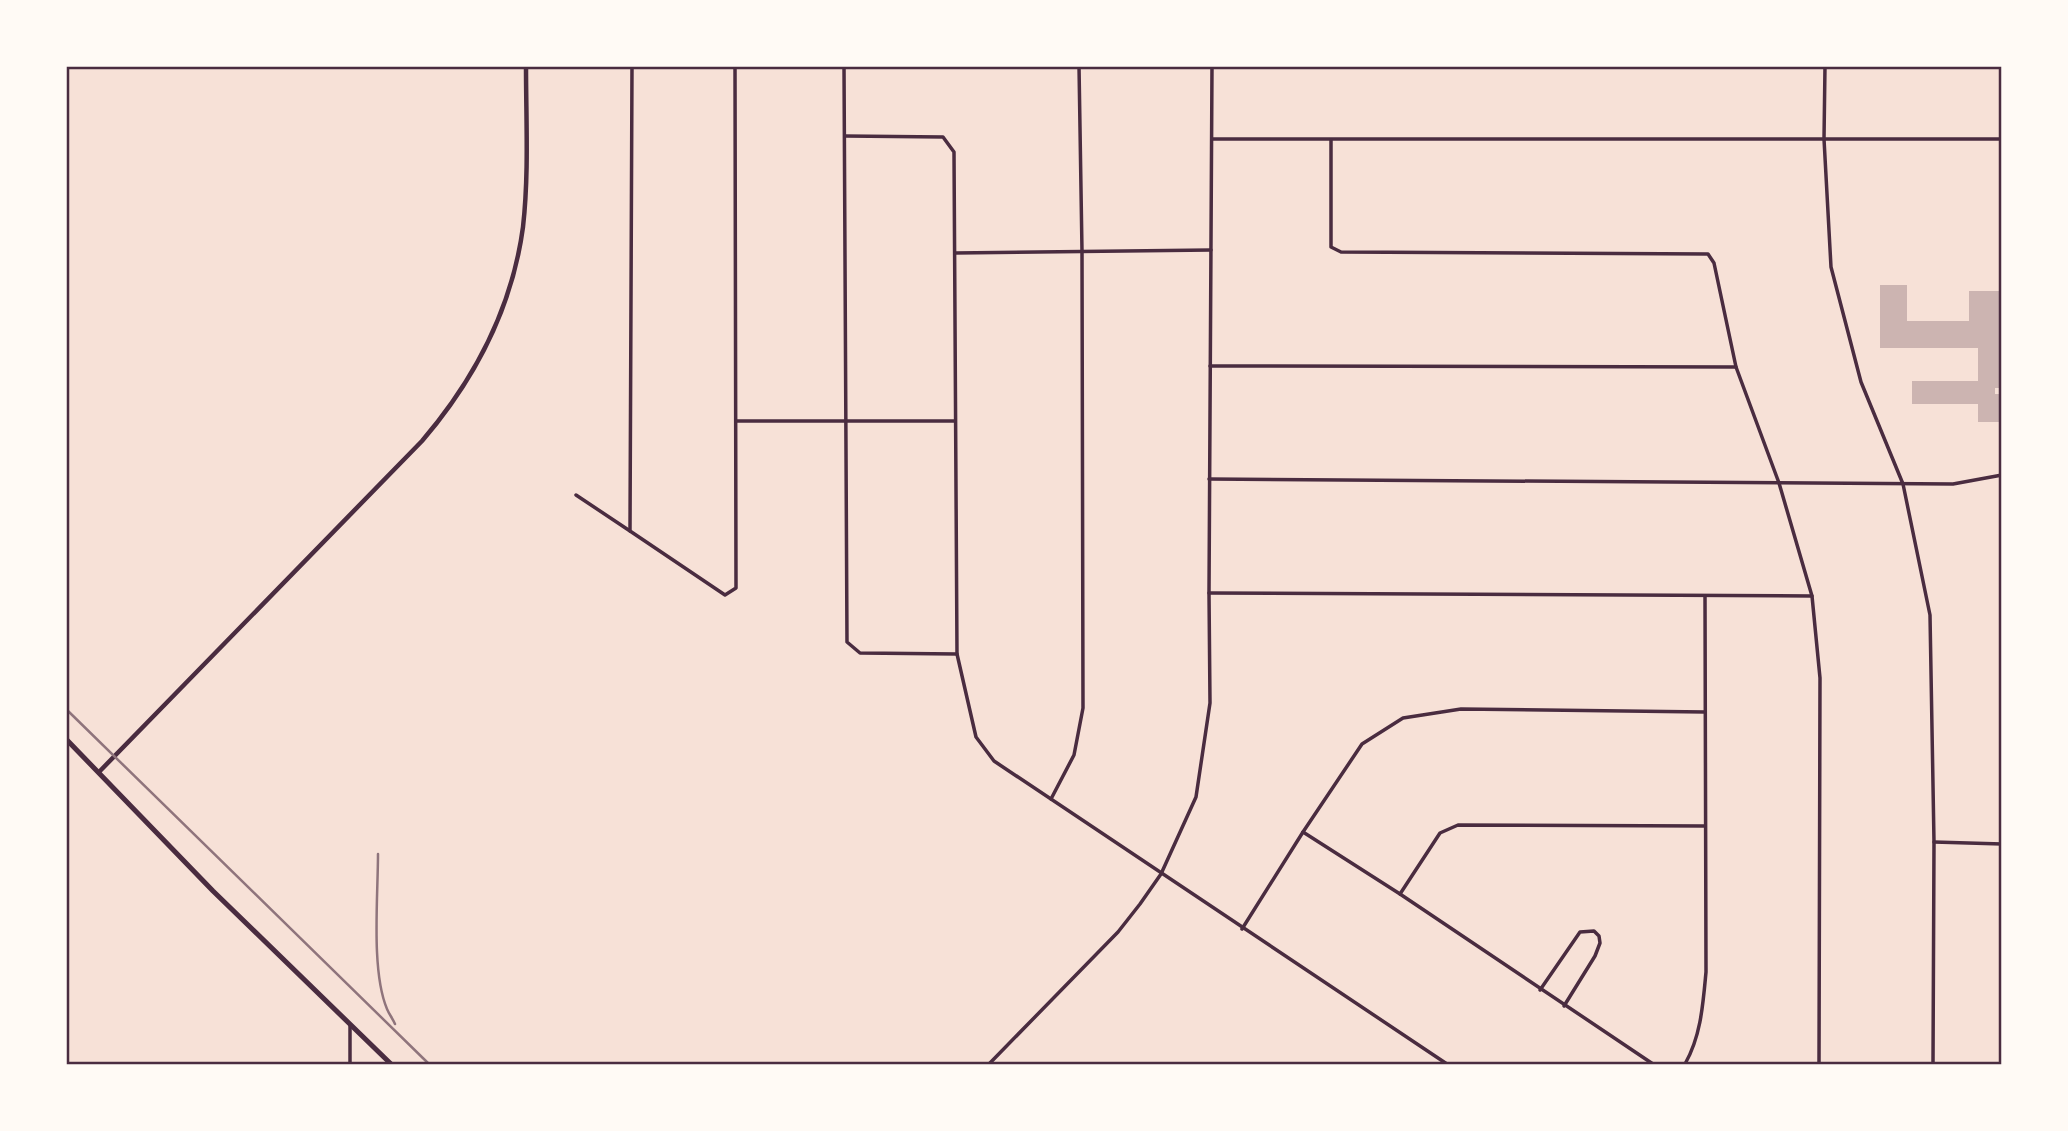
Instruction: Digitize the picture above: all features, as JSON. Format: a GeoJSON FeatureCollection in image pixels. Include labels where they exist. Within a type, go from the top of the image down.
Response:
{"type":"FeatureCollection","features":[{"type":"Feature","properties":{"kind":"main road"},"geometry":{"type":"LineString","coordinates":[[66,739],[214,891],[391,1065]]}},
{"type":"Feature","properties":{"kind":"street"},"geometry":{"type":"LineString","coordinates":[[99,772],[422,441],[453,403],[474,371],[503,309],[521,238],[526,186],[526,66]]}},
{"type":"Feature","properties":{"kind":"street"},"geometry":{"type":"LineString","coordinates":[[630,531],[632,66]]}},
{"type":"Feature","properties":{"kind":"street"},"geometry":{"type":"LineString","coordinates":[[576,495],[725,595],[736,587],[735,66]]}},
{"type":"Feature","properties":{"kind":"street"},"geometry":{"type":"LineString","coordinates":[[845,66],[847,642],[860,653],[957,654]]}},
{"type":"Feature","properties":{"kind":"street"},"geometry":{"type":"LineString","coordinates":[[1051,799],[1074,755],[1083,708],[1079,66]]}},
{"type":"Feature","properties":{"kind":"street"},"geometry":{"type":"LineString","coordinates":[[989,1065],[1118,932],[1161,874],[1196,797],[1210,703],[1212,66]]}},
{"type":"Feature","properties":{"kind":"street"},"geometry":{"type":"LineString","coordinates":[[1825,66],[1824,139],[1831,267],[1861,382],[1903,484],[1930,615],[1934,842],[1933,1065]]}},
{"type":"Feature","properties":{"kind":"street"},"geometry":{"type":"LineString","coordinates":[[845,136],[943,136],[954,152],[957,654],[976,737],[994,761],[1447,1065]]}},
{"type":"Feature","properties":{"kind":"street"},"geometry":{"type":"LineString","coordinates":[[1212,139],[2001,139]]}},
{"type":"Feature","properties":{"kind":"street"},"geometry":{"type":"LineString","coordinates":[[1331,140],[1331,247],[1341,252],[1708,254],[1714,263],[1736,367],[1779,483],[1812,596],[1820,678],[1819,1065]]}},
{"type":"Feature","properties":{"kind":"street"},"geometry":{"type":"LineString","coordinates":[[955,253],[1211,250]]}},
{"type":"Feature","properties":{"kind":"street"},"geometry":{"type":"LineString","coordinates":[[1210,366],[1736,367]]}},
{"type":"Feature","properties":{"kind":"street"},"geometry":{"type":"LineString","coordinates":[[736,421],[955,421]]}},
{"type":"Feature","properties":{"kind":"street"},"geometry":{"type":"LineString","coordinates":[[1209,479],[1952,484],[2001,475]]}},
{"type":"Feature","properties":{"kind":"street"},"geometry":{"type":"LineString","coordinates":[[1209,593],[1812,596]]}},
{"type":"Feature","properties":{"kind":"street"},"geometry":{"type":"LineString","coordinates":[[1685,1065],[1693,1051],[1703,1011],[1706,972],[1705,597]]}},
{"type":"Feature","properties":{"kind":"street"},"geometry":{"type":"LineString","coordinates":[[1242,929],[1362,744],[1403,718],[1461,709],[1705,712]]}},
{"type":"Feature","properties":{"kind":"street"},"geometry":{"type":"LineString","coordinates":[[1400,894],[1440,833],[1458,825],[1705,826]]}},
{"type":"Feature","properties":{"kind":"street"},"geometry":{"type":"LineString","coordinates":[[1303,832],[1400,894],[1653,1065]]}},
{"type":"Feature","properties":{"kind":"street"},"geometry":{"type":"LineString","coordinates":[[1934,842],[2001,844]]}},
{"type":"Feature","properties":{"kind":"street"},"geometry":{"type":"LineString","coordinates":[[1540,990],[1580,932],[1594,931],[1599,936],[1598,949],[1564,1006]]}},
{"type":"Feature","properties":{"kind":"street"},"geometry":{"type":"LineString","coordinates":[[350,1025],[350,1065]]}},
{"type":"Feature","properties":{"kind":"building"},"geometry":{"type":"Polygon","coordinates":[[[1880,285],[1907,285],[1907,321],[1969,321],[1969,291],[2002,291],[2002,350],[1999,350],[1999,388],[1995,388],[1995,394],[2002,394],[2002,422],[1978,422],[1978,404],[1912,404],[1912,381],[1978,381],[1978,348],[1880,348],[1880,285]]]}},
{"type":"Feature","properties":{"kind":"railway"},"geometry":{"type":"LineString","coordinates":[[66,709],[429,1064]]}},
{"type":"Feature","properties":{"kind":"railway"},"geometry":{"type":"LineString","coordinates":[[378,854],[377,955],[382,993],[395,1024]]}}]}
